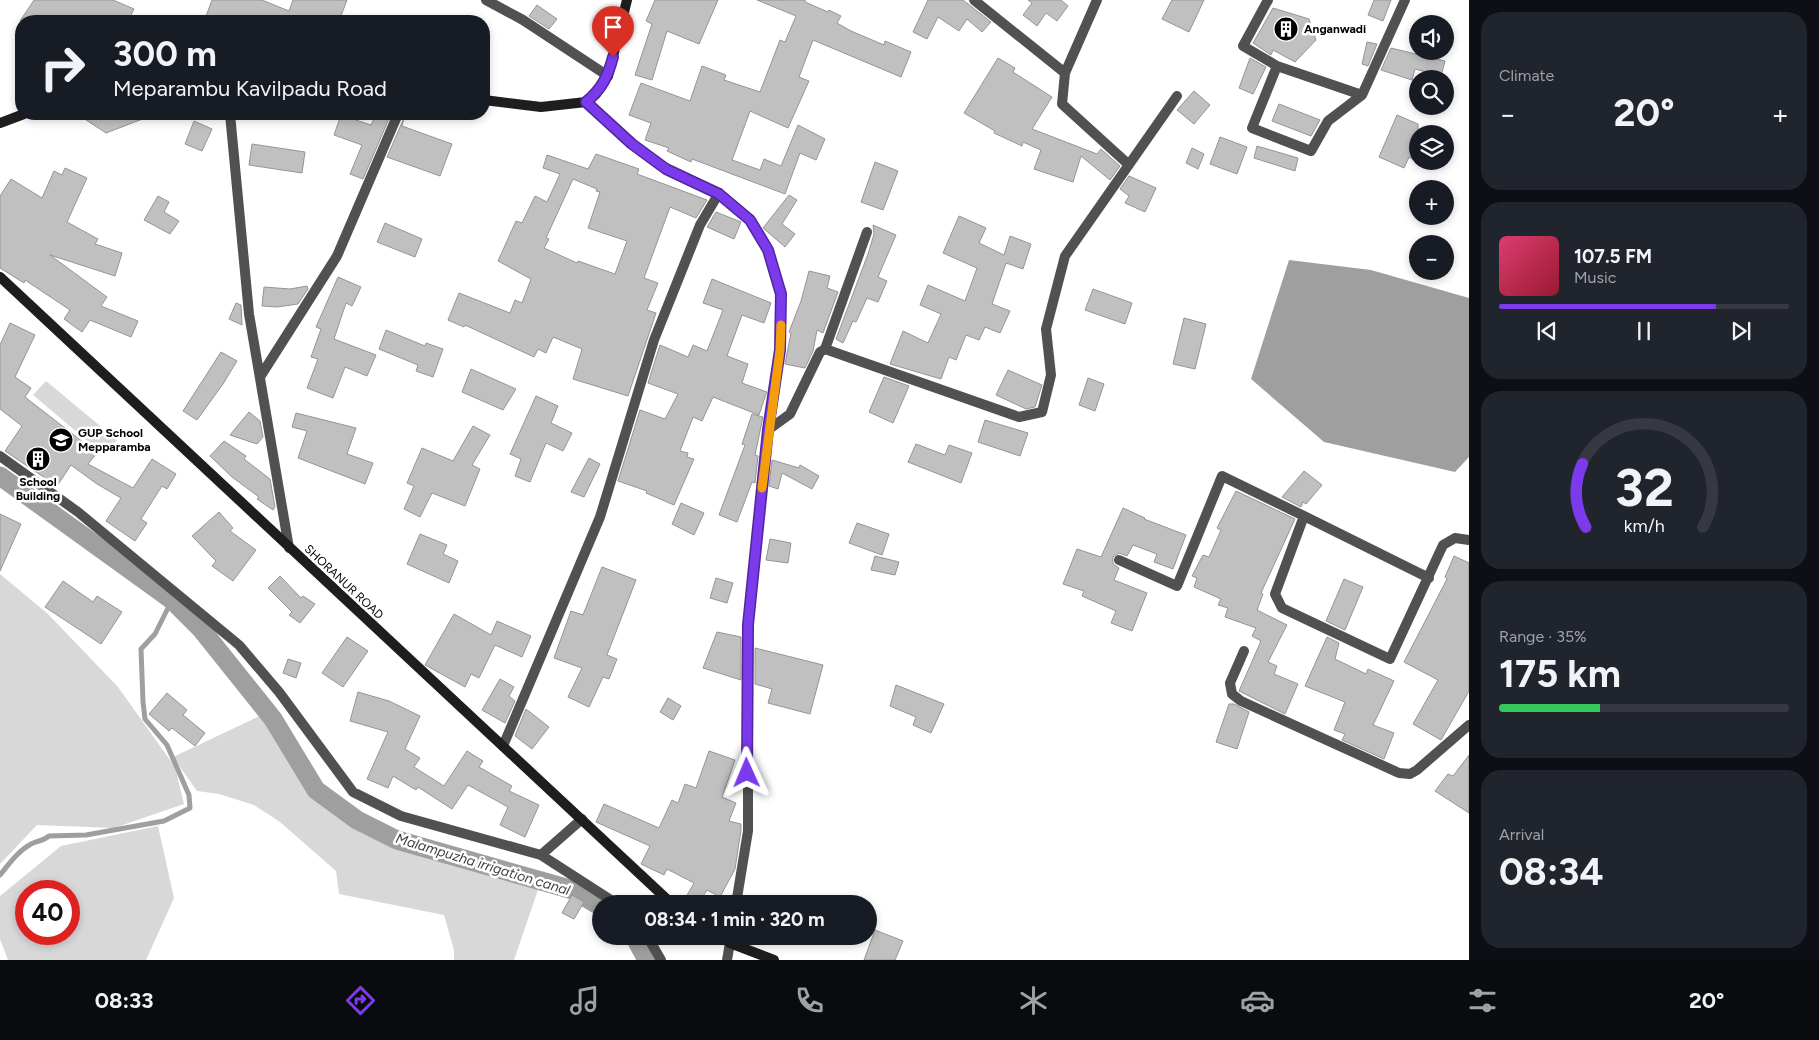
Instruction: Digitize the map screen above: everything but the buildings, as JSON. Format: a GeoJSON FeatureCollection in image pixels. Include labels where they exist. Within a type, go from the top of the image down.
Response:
{"type":"FeatureCollection","features":[{"type":"Feature","properties":{"kind":"main road"},"geometry":{"type":"LineString","coordinates":[[490,101],[541,107],[586,102],[596,94],[608,76],[627,0]]}},
{"type":"Feature","properties":{"kind":"main road"},"geometry":{"type":"LineString","coordinates":[[0,123],[15,117]]}},
{"type":"Feature","properties":{"kind":"main road","name":"SHORANUR ROAD"},"geometry":{"type":"LineString","coordinates":[[0,277],[662,895]]}},
{"type":"Feature","properties":{"kind":"main road"},"geometry":{"type":"LineString","coordinates":[[741,945],[774,960]]}},
{"type":"Feature","properties":{"kind":"street"},"geometry":{"type":"LineString","coordinates":[[486,0],[522,20],[608,76]]}},
{"type":"Feature","properties":{"kind":"street"},"geometry":{"type":"LineString","coordinates":[[974,0],[1065,73]]}},
{"type":"Feature","properties":{"kind":"street"},"geometry":{"type":"LineString","coordinates":[[1097,0],[1065,73],[1062,104],[1128,164]]}},
{"type":"Feature","properties":{"kind":"street"},"geometry":{"type":"LineString","coordinates":[[1268,0],[1243,46],[1277,66],[1362,95]]}},
{"type":"Feature","properties":{"kind":"street"},"geometry":{"type":"LineString","coordinates":[[1277,66],[1252,128],[1311,152],[1328,121],[1362,95],[1405,0]]}},
{"type":"Feature","properties":{"kind":"street"},"geometry":{"type":"LineString","coordinates":[[825,349],[1019,416],[1042,412],[1051,375],[1046,329],[1065,256],[1177,96]]}},
{"type":"Feature","properties":{"kind":"street"},"geometry":{"type":"LineString","coordinates":[[586,102],[632,144],[666,169],[719,194],[750,220],[768,250],[781,294],[780,350],[768,430],[748,625],[748,831],[737,895]]}},
{"type":"Feature","properties":{"kind":"street"},"geometry":{"type":"LineString","coordinates":[[231,120],[249,314],[289,548]]}},
{"type":"Feature","properties":{"kind":"street"},"geometry":{"type":"LineString","coordinates":[[260,377],[336,256],[395,120]]}},
{"type":"Feature","properties":{"kind":"street"},"geometry":{"type":"LineString","coordinates":[[503,746],[600,517],[654,340],[700,225],[719,194]]}},
{"type":"Feature","properties":{"kind":"street"},"geometry":{"type":"LineString","coordinates":[[768,430],[790,414],[820,352],[825,349],[866,232]]}},
{"type":"Feature","properties":{"kind":"street"},"geometry":{"type":"LineString","coordinates":[[0,456],[78,512],[239,645],[279,692],[353,792],[401,816],[541,855],[603,895]]}},
{"type":"Feature","properties":{"kind":"street"},"geometry":{"type":"LineString","coordinates":[[1119,560],[1177,586],[1222,476],[1429,578]]}},
{"type":"Feature","properties":{"kind":"street"},"geometry":{"type":"LineString","coordinates":[[1304,516],[1275,594],[1282,608],[1390,659],[1444,545],[1455,538],[1469,540]]}},
{"type":"Feature","properties":{"kind":"street"},"geometry":{"type":"LineString","coordinates":[[1244,651],[1230,683],[1232,694],[1241,701],[1399,773],[1410,774],[1417,770],[1469,725]]}},
{"type":"Feature","properties":{"kind":"street"},"geometry":{"type":"LineString","coordinates":[[541,855],[582,819]]}},
{"type":"Feature","properties":{"kind":"street"},"geometry":{"type":"LineString","coordinates":[[652,945],[661,960]]}},
{"type":"Feature","properties":{"kind":"street"},"geometry":{"type":"LineString","coordinates":[[727,960],[729,945]]}},
{"type":"Feature","properties":{"kind":"shaded area"},"geometry":{"type":"Polygon","coordinates":[[[1289,260],[1371,270],[1469,298],[1469,457],[1455,472],[1324,442],[1251,379],[1289,260]]]}},
{"type":"Feature","properties":{"kind":"shaded area"},"geometry":{"type":"Polygon","coordinates":[[[46,381],[117,440],[104,455],[33,395],[46,381]]]}},
{"type":"Feature","properties":{"kind":"shaded area"},"geometry":{"type":"Polygon","coordinates":[[[0,574],[48,614],[118,687],[175,767],[184,804],[114,828],[37,825],[0,864],[0,574]]]}},
{"type":"Feature","properties":{"kind":"shaded area"},"geometry":{"type":"Polygon","coordinates":[[[262,715],[322,806],[362,833],[414,854],[539,887],[514,960],[454,960],[454,950],[444,915],[339,894],[336,871],[280,822],[254,805],[219,794],[197,791],[173,757],[262,715]]]}},
{"type":"Feature","properties":{"kind":"shaded area"},"geometry":{"type":"Polygon","coordinates":[[[158,826],[174,898],[146,960],[8,960],[0,939],[0,896],[15,884],[15,945],[80,945],[80,880],[20,880],[61,846],[158,826]]]}},
{"type":"Feature","properties":{"kind":"waterway","name":"Malampuzha irrigation canal"},"geometry":{"type":"LineString","coordinates":[[0,476],[172,600],[201,629],[273,719],[316,790],[357,820],[397,840],[573,890],[592,902]]}},
{"type":"Feature","properties":{"kind":"waterway"},"geometry":{"type":"LineString","coordinates":[[0,875],[22,850],[49,836],[86,835],[164,821],[190,808],[189,795],[167,745],[145,719],[143,702],[141,649],[155,634],[172,600]]}},
{"type":"Feature","properties":{"kind":"waterway","name":"Malampuzha irrigation canal"},"geometry":{"type":"LineString","coordinates":[[639,945],[647,960]]}},
{"type":"Feature","properties":{"kind":"slow traffic"},"geometry":{"type":"LineString","coordinates":[[762,488],[768,430],[780,350],[781,325]]}},
{"type":"Feature","properties":{"kind":"place","name":"Anganwadi"},"geometry":{"type":"Point","coordinates":[1286,29]}},
{"type":"Feature","properties":{"kind":"place","name":"GUP School Mepparamba"},"geometry":{"type":"Point","coordinates":[61,440]}},
{"type":"Feature","properties":{"kind":"place","name":"School Building"},"geometry":{"type":"Point","coordinates":[38,459]}},
{"type":"Feature","properties":{"kind":"route"},"geometry":{"type":"LineString","coordinates":[[613,57],[608,76],[596,94],[586,102],[632,144],[666,169],[719,194],[750,220],[768,250],[781,294],[780,350],[768,430],[748,625],[747,773]]}}]}
